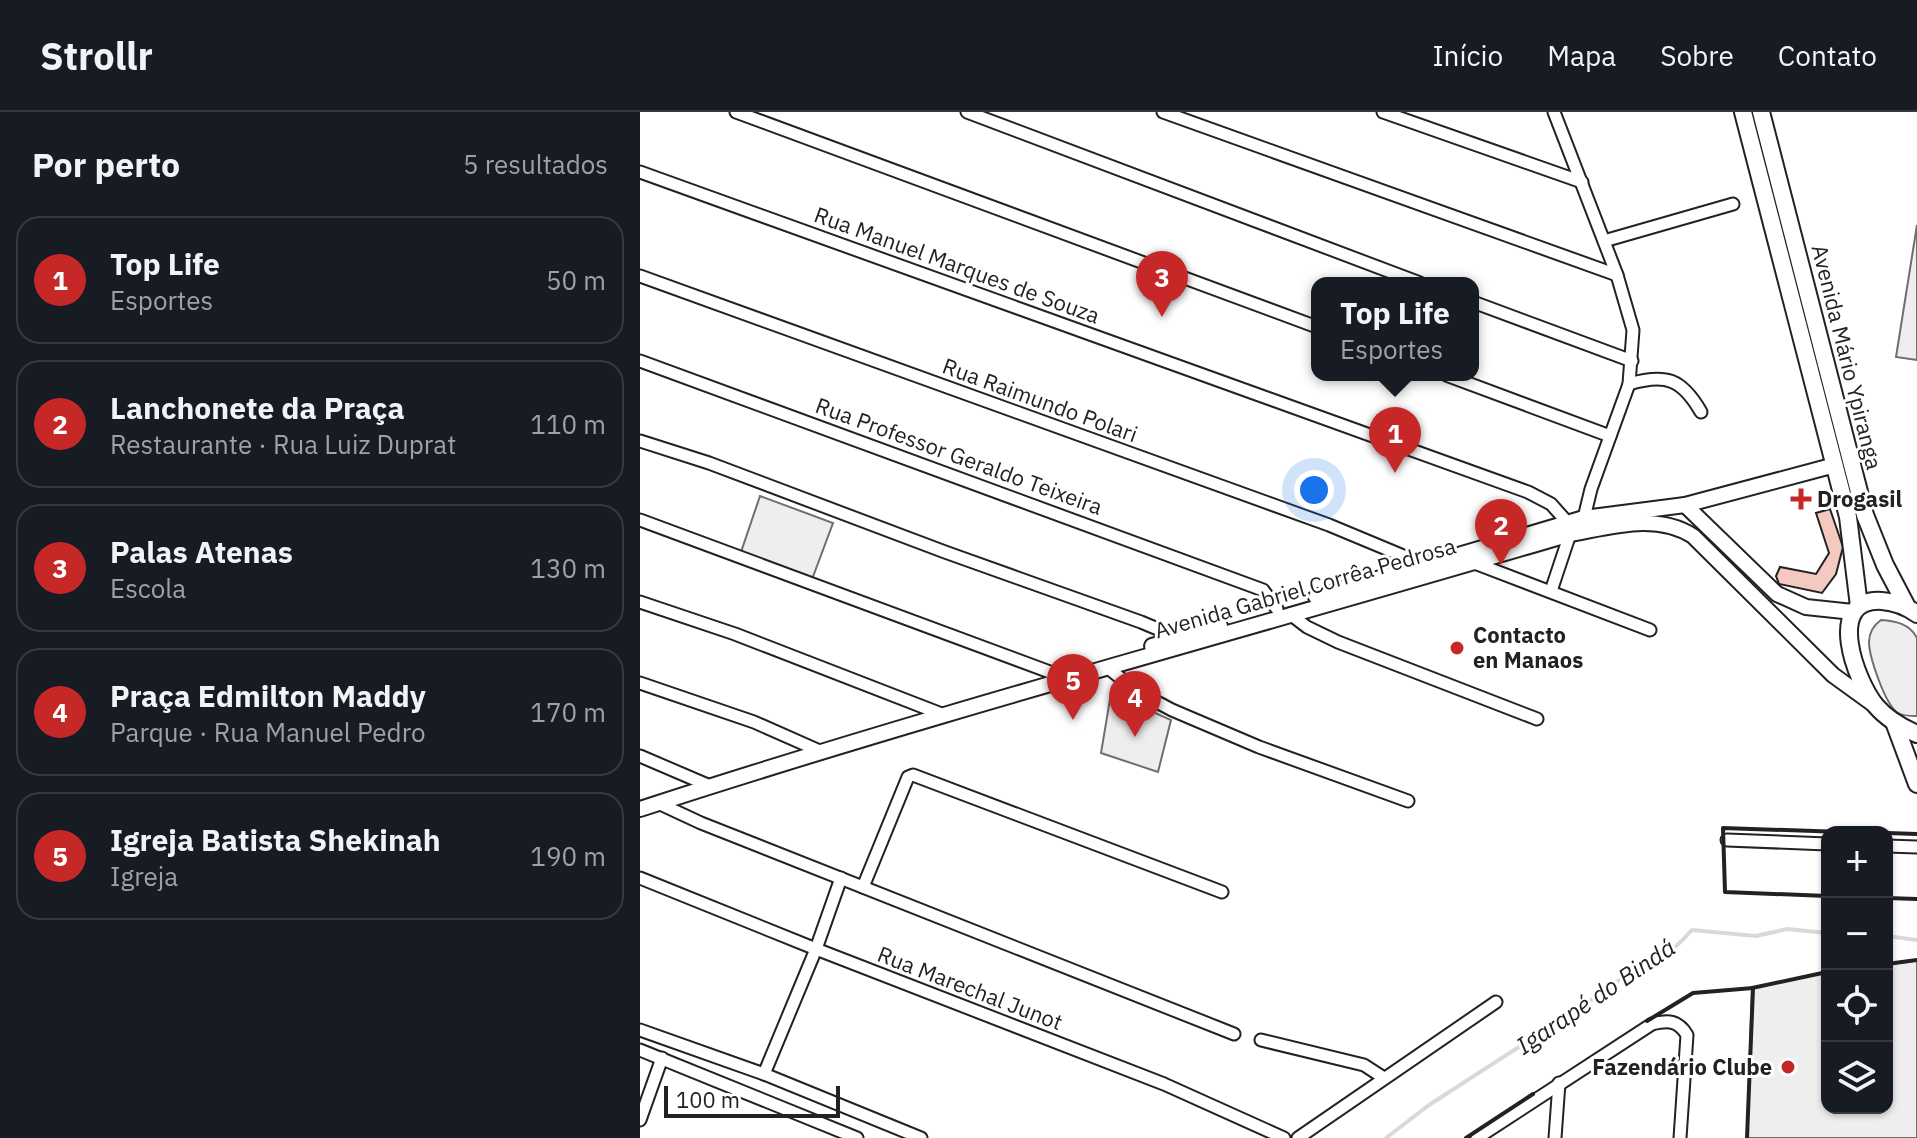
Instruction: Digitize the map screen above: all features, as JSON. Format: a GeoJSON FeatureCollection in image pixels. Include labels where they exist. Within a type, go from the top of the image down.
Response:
{"type":"FeatureCollection","features":[{"type":"Feature","properties":{"kind":"main road","name":"Avenida Mário Ypiranga"},"geometry":{"type":"LineString","coordinates":[[1743,112],[1848,517],[1856,609],[1849,629],[1851,653],[1874,704]]}},
{"type":"Feature","properties":{"kind":"main road","name":"Avenida Mário Ypiranga"},"geometry":{"type":"LineString","coordinates":[[1761,112],[1865,515],[1885,565],[1912,611]]}},
{"type":"Feature","properties":{"kind":"main road"},"geometry":{"type":"LineString","coordinates":[[1856,609],[1877,601],[1912,611]]}},
{"type":"Feature","properties":{"kind":"main road"},"geometry":{"type":"LineString","coordinates":[[1874,704],[1894,722],[1917,734]]}},
{"type":"Feature","properties":{"kind":"main road"},"geometry":{"type":"LineString","coordinates":[[1894,722],[1917,784]]}},
{"type":"Feature","properties":{"kind":"street"},"geometry":{"type":"LineString","coordinates":[[736,112],[1311,325]]}},
{"type":"Feature","properties":{"kind":"street"},"geometry":{"type":"LineString","coordinates":[[967,112],[1404,277]]}},
{"type":"Feature","properties":{"kind":"street"},"geometry":{"type":"LineString","coordinates":[[1163,112],[1617,275]]}},
{"type":"Feature","properties":{"kind":"street"},"geometry":{"type":"LineString","coordinates":[[1383,112],[1582,182]]}},
{"type":"Feature","properties":{"kind":"street"},"geometry":{"type":"LineString","coordinates":[[1554,112],[1617,275],[1633,330],[1629,384],[1591,489],[1584,518]]}},
{"type":"Feature","properties":{"kind":"street","name":"Rua Manuel Marques de Souza"},"geometry":{"type":"LineString","coordinates":[[640,172],[1528,492],[1551,504],[1569,528]]}},
{"type":"Feature","properties":{"kind":"street"},"geometry":{"type":"LineString","coordinates":[[1604,241],[1733,204]]}},
{"type":"Feature","properties":{"kind":"street","name":"Rua Raimundo Polari"},"geometry":{"type":"LineString","coordinates":[[640,276],[1329,525],[1425,565]]}},
{"type":"Feature","properties":{"kind":"street"},"geometry":{"type":"LineString","coordinates":[[1479,304],[1632,361]]}},
{"type":"Feature","properties":{"kind":"street","name":"Rua Professor Geraldo Teixeira"},"geometry":{"type":"LineString","coordinates":[[640,361],[1263,590],[1283,612]]}},
{"type":"Feature","properties":{"kind":"street"},"geometry":{"type":"LineString","coordinates":[[1629,384],[1649,378],[1676,381],[1691,395],[1701,412]]}},
{"type":"Feature","properties":{"kind":"street"},"geometry":{"type":"LineString","coordinates":[[1462,381],[1610,436]]}},
{"type":"Feature","properties":{"kind":"street"},"geometry":{"type":"LineString","coordinates":[[640,441],[709,463],[1164,636]]}},
{"type":"Feature","properties":{"kind":"street","name":"Avenida Gabriel Corrêa Pedrosa"},"geometry":{"type":"LineString","coordinates":[[1108,668],[1164,636],[1283,612],[1472,562],[1569,528],[1584,518],[1685,505],[1835,465]]}},
{"type":"Feature","properties":{"kind":"street"},"geometry":{"type":"LineString","coordinates":[[1685,505],[1777,594],[1806,607],[1856,609]]}},
{"type":"Feature","properties":{"kind":"street"},"geometry":{"type":"LineString","coordinates":[[640,520],[1066,678]]}},
{"type":"Feature","properties":{"kind":"street","name":"Avenida Gabriel Corrêa Pedrosa"},"geometry":{"type":"LineString","coordinates":[[640,809],[1066,678],[1108,668],[1425,565],[1569,528],[1635,523],[1679,527],[1693,536],[1833,675],[1874,704]]}},
{"type":"Feature","properties":{"kind":"street"},"geometry":{"type":"LineString","coordinates":[[1551,591],[1569,528]]}},
{"type":"Feature","properties":{"kind":"street"},"geometry":{"type":"LineString","coordinates":[[1472,562],[1650,630]]}},
{"type":"Feature","properties":{"kind":"street"},"geometry":{"type":"LineString","coordinates":[[640,602],[735,634],[944,715]]}},
{"type":"Feature","properties":{"kind":"street"},"geometry":{"type":"LineString","coordinates":[[1283,612],[1338,642],[1537,719]]}},
{"type":"Feature","properties":{"kind":"street"},"geometry":{"type":"LineString","coordinates":[[1108,668],[1138,692],[1172,710],[1259,747],[1408,801]]}},
{"type":"Feature","properties":{"kind":"street"},"geometry":{"type":"LineString","coordinates":[[640,683],[754,722],[822,752]]}},
{"type":"Feature","properties":{"kind":"street"},"geometry":{"type":"LineString","coordinates":[[640,756],[710,786]]}},
{"type":"Feature","properties":{"kind":"street"},"geometry":{"type":"LineString","coordinates":[[863,887],[908,777],[918,776],[1222,892]]}},
{"type":"Feature","properties":{"kind":"street"},"geometry":{"type":"LineString","coordinates":[[658,803],[701,823],[1234,1034]]}},
{"type":"Feature","properties":{"kind":"street"},"geometry":{"type":"LineString","coordinates":[[1727,840],[1821,844]]}},
{"type":"Feature","properties":{"kind":"street"},"geometry":{"type":"LineString","coordinates":[[1893,846],[1917,847]]}},
{"type":"Feature","properties":{"kind":"street","name":"Rua Marechal Junot"},"geometry":{"type":"LineString","coordinates":[[640,878],[1164,1084],[1284,1138]]}},
{"type":"Feature","properties":{"kind":"street"},"geometry":{"type":"LineString","coordinates":[[764,1074],[816,949],[841,878]]}},
{"type":"Feature","properties":{"kind":"street"},"geometry":{"type":"LineString","coordinates":[[1298,1138],[1496,1002]]}},
{"type":"Feature","properties":{"kind":"street"},"geometry":{"type":"LineString","coordinates":[[1477,1138],[1652,1024],[1668,1020],[1682,1026],[1687,1035],[1680,1138]]}},
{"type":"Feature","properties":{"kind":"street"},"geometry":{"type":"LineString","coordinates":[[640,1030],[764,1074],[921,1138]]}},
{"type":"Feature","properties":{"kind":"street"},"geometry":{"type":"LineString","coordinates":[[1261,1040],[1364,1065],[1384,1078]]}},
{"type":"Feature","properties":{"kind":"street"},"geometry":{"type":"LineString","coordinates":[[640,1050],[857,1138]]}},
{"type":"Feature","properties":{"kind":"street"},"geometry":{"type":"LineString","coordinates":[[640,1120],[662,1058]]}},
{"type":"Feature","properties":{"kind":"street"},"geometry":{"type":"LineString","coordinates":[[1555,1138],[1559,1083]]}},
{"type":"Feature","properties":{"kind":"shaded area"},"geometry":{"type":"Polygon","coordinates":[[[1917,225],[1917,360],[1896,357],[1917,225]]]}},
{"type":"Feature","properties":{"kind":"shaded area"},"geometry":{"type":"Polygon","coordinates":[[[760,496],[833,523],[811,582],[740,555],[760,496]]]}},
{"type":"Feature","properties":{"kind":"shaded area"},"geometry":{"type":"Polygon","coordinates":[[[1881,620],[1902,624],[1911,629],[1917,638],[1917,716],[1898,713],[1879,680],[1869,642],[1872,629],[1881,620]]]}},
{"type":"Feature","properties":{"kind":"shaded area"},"geometry":{"type":"Polygon","coordinates":[[[1112,687],[1133,703],[1171,720],[1158,772],[1101,753],[1112,687]]]}},
{"type":"Feature","properties":{"kind":"shaded area","name":"Fazendário Clube"},"geometry":{"type":"Polygon","coordinates":[[[1917,960],[1917,1138],[1747,1138],[1752,988],[1821,973],[1821,1114],[1893,1114],[1893,963],[1917,960]]]}},
{"type":"Feature","properties":{"kind":"building"},"geometry":{"type":"Polygon","coordinates":[[[1830,509],[1843,547],[1836,574],[1822,593],[1779,584],[1776,576],[1780,567],[1816,574],[1829,553],[1816,513],[1830,509]]]}},
{"type":"Feature","properties":{"kind":"waterway","name":"Igarapé do Bindá"},"geometry":{"type":"LineString","coordinates":[[1386,1138],[1429,1105],[1613,986],[1633,968],[1671,950],[1692,930],[1756,936],[1787,929],[1821,932]]}},
{"type":"Feature","properties":{"kind":"waterway","name":"Igarapé do Bindá"},"geometry":{"type":"LineString","coordinates":[[1893,937],[1917,940]]}},
{"type":"Feature","properties":{"kind":"wall"},"geometry":{"type":"LineString","coordinates":[[1821,831],[1723,828],[1725,892],[1821,896]]}},
{"type":"Feature","properties":{"kind":"wall"},"geometry":{"type":"LineString","coordinates":[[1893,833],[1917,834]]}},
{"type":"Feature","properties":{"kind":"wall"},"geometry":{"type":"LineString","coordinates":[[1893,898],[1917,899]]}},
{"type":"Feature","properties":{"kind":"wall"},"geometry":{"type":"LineString","coordinates":[[1893,963],[1917,960]]}},
{"type":"Feature","properties":{"kind":"wall"},"geometry":{"type":"LineString","coordinates":[[1752,988],[1821,973]]}},
{"type":"Feature","properties":{"kind":"wall"},"geometry":{"type":"LineString","coordinates":[[1647,1021],[1693,993],[1753,988],[1747,1138]]}},
{"type":"Feature","properties":{"kind":"wall"},"geometry":{"type":"LineString","coordinates":[[1466,1138],[1533,1094]]}},
{"type":"Feature","properties":{"kind":"place","name":"Palas Atenas"},"geometry":{"type":"Point","coordinates":[1162,317]}},
{"type":"Feature","properties":{"kind":"place","name":"Top Life"},"geometry":{"type":"Point","coordinates":[1395,473]}},
{"type":"Feature","properties":{"kind":"place","name":"Drogasil"},"geometry":{"type":"Point","coordinates":[1801,499]}},
{"type":"Feature","properties":{"kind":"place","name":"Lanchonete da Praça"},"geometry":{"type":"Point","coordinates":[1501,565]}},
{"type":"Feature","properties":{"kind":"place","name":"Contacto en Manaos"},"geometry":{"type":"Point","coordinates":[1457,648]}},
{"type":"Feature","properties":{"kind":"place","name":"Igreja Batista Shekinah"},"geometry":{"type":"Point","coordinates":[1073,720]}},
{"type":"Feature","properties":{"kind":"place","name":"Praça Edmilton Maddy"},"geometry":{"type":"Point","coordinates":[1135,737]}},
{"type":"Feature","properties":{"kind":"place","name":"Fazendário Clube"},"geometry":{"type":"Point","coordinates":[1788,1067]}}]}
